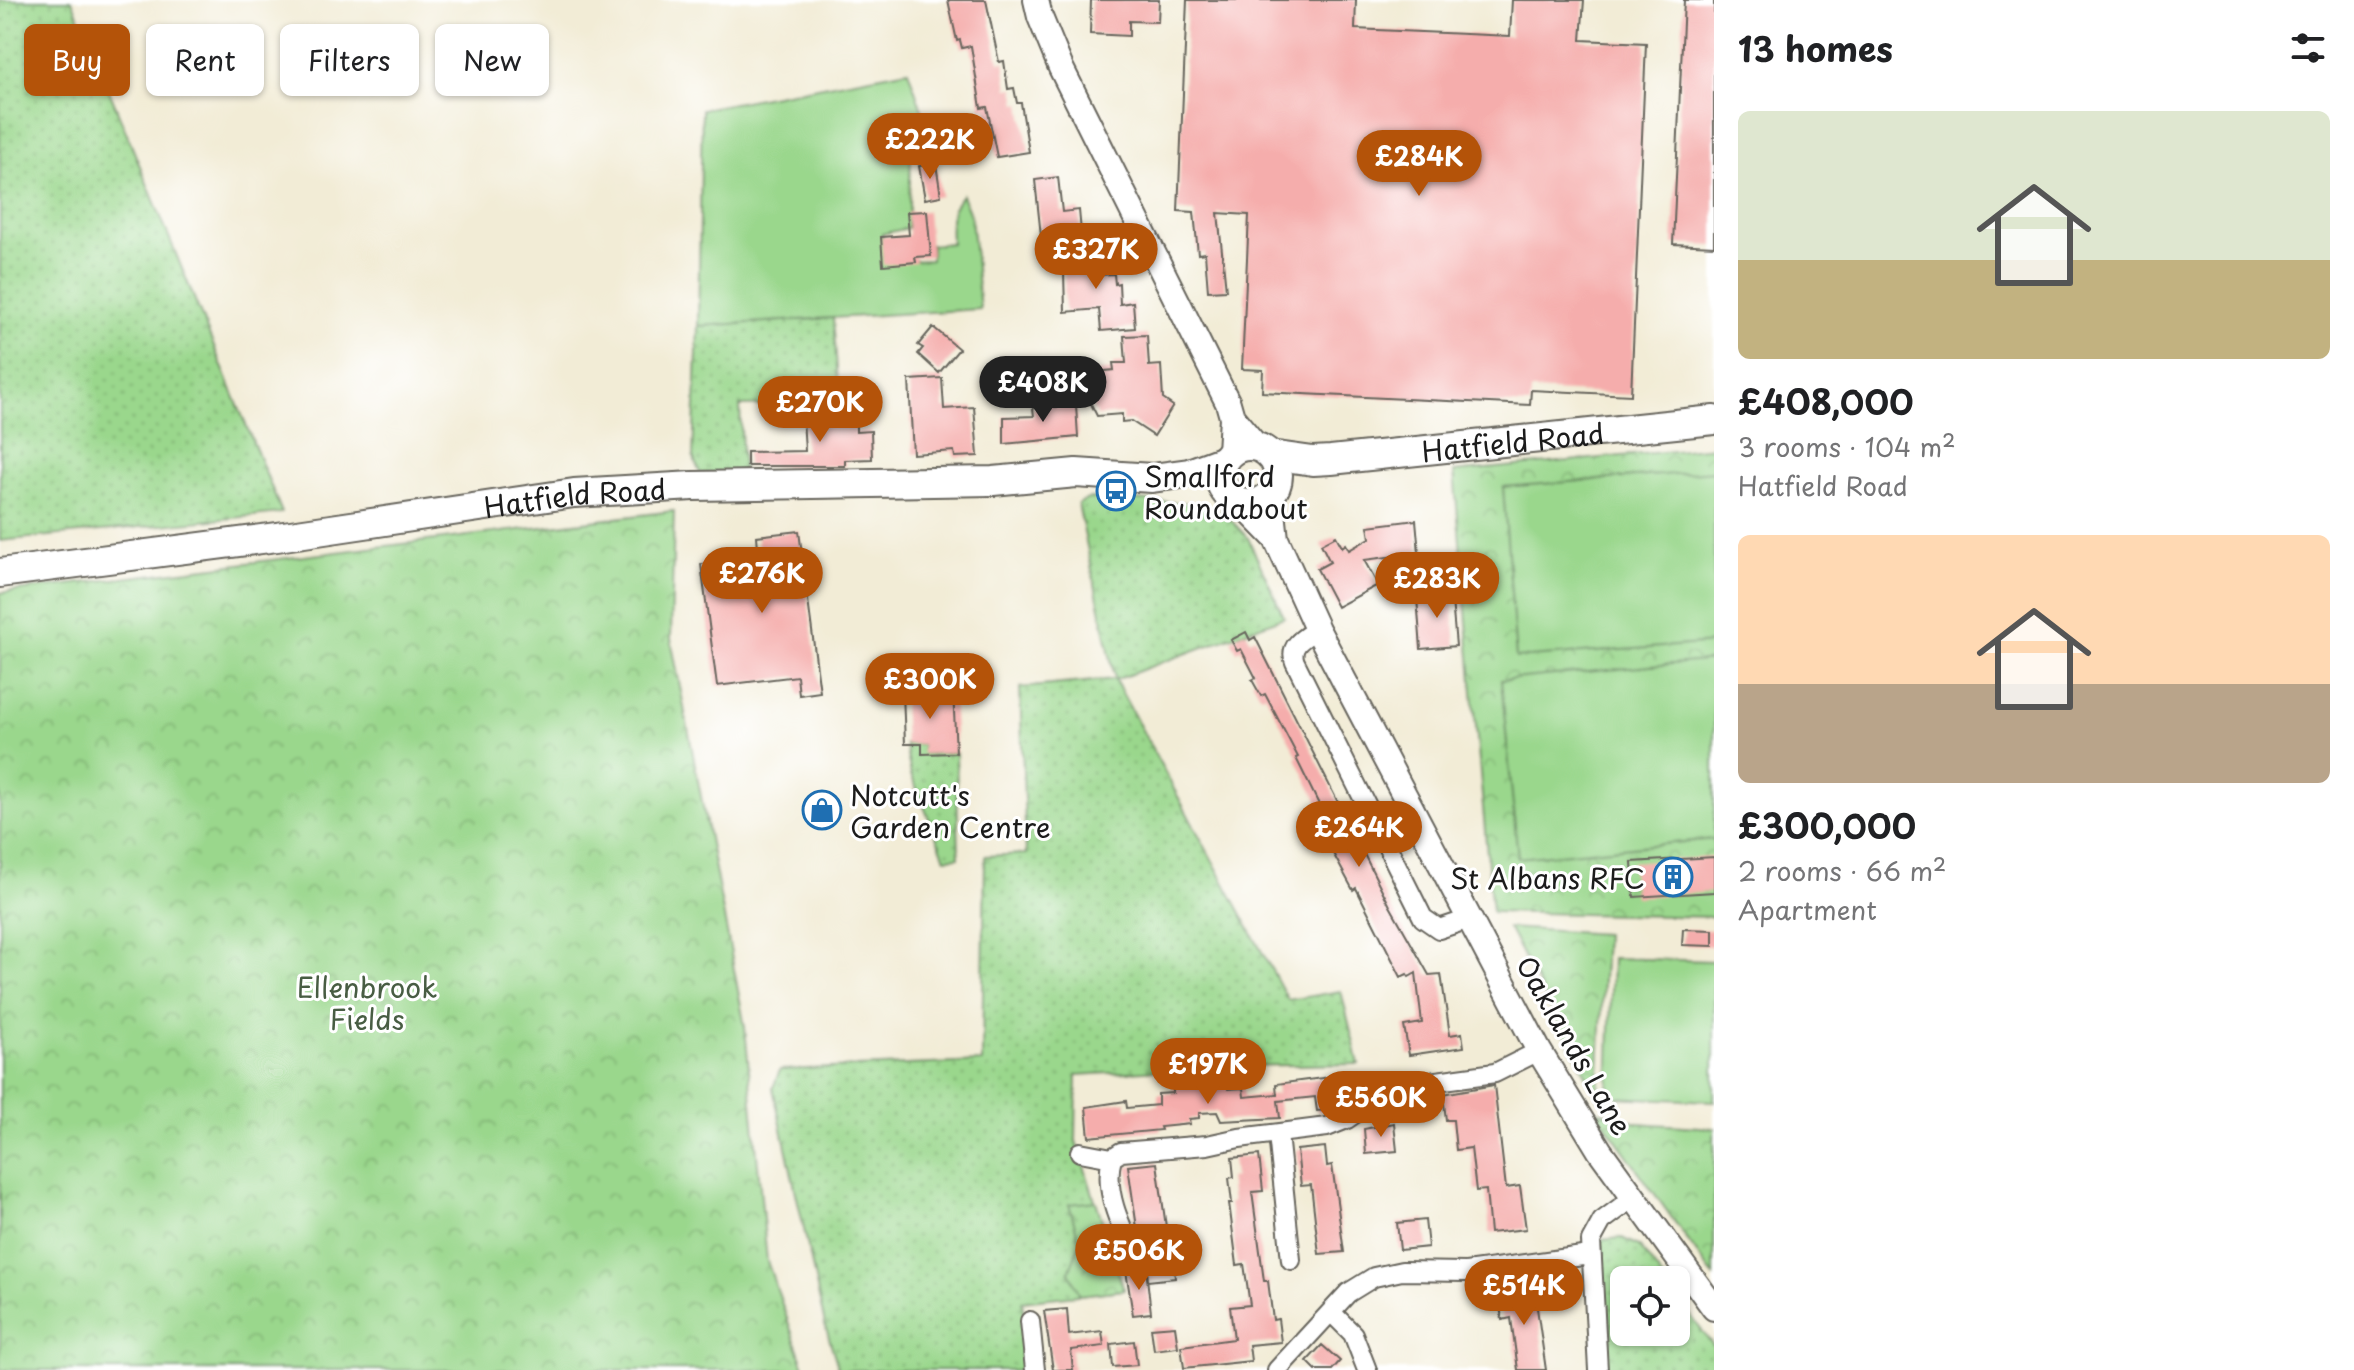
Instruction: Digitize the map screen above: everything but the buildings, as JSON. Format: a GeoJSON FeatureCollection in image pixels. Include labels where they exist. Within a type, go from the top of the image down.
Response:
{"type":"FeatureCollection","features":[{"type":"Feature","properties":{"kind":"main road","name":"Hatfield Road"},"geometry":{"type":"LineString","coordinates":[[0,573],[277,537],[574,493],[693,486],[993,481],[1076,473],[1152,478],[1189,473],[1245,453],[1313,461],[1714,420]]}},
{"type":"Feature","properties":{"kind":"main road"},"geometry":{"type":"LineString","coordinates":[[1245,453],[1278,471],[1273,491],[1257,503],[1235,499],[1220,479],[1245,453]]}},
{"type":"Feature","properties":{"kind":"main road","name":"Hatfield Road"},"geometry":{"type":"LineString","coordinates":[[1273,491],[1293,472],[1313,461]]}},
{"type":"Feature","properties":{"kind":"main road","name":"Hatfield Road"},"geometry":{"type":"LineString","coordinates":[[1152,478],[1235,499]]}},
{"type":"Feature","properties":{"kind":"street"},"geometry":{"type":"LineString","coordinates":[[1036,0],[1061,68],[1228,403],[1245,453]]}},
{"type":"Feature","properties":{"kind":"street","name":"Oaklands Lane"},"geometry":{"type":"LineString","coordinates":[[1273,491],[1276,539],[1317,629],[1539,1051],[1582,1125],[1714,1308]]}},
{"type":"Feature","properties":{"kind":"street","name":"Oaklands Lane"},"geometry":{"type":"LineString","coordinates":[[1235,499],[1276,539]]}},
{"type":"Feature","properties":{"kind":"street"},"geometry":{"type":"LineString","coordinates":[[1317,629],[1300,640],[1292,656],[1423,918],[1439,929],[1469,919]]}},
{"type":"Feature","properties":{"kind":"street"},"geometry":{"type":"LineString","coordinates":[[1080,1152],[1112,1158],[1127,1150],[1207,1145],[1338,1124],[1400,1086],[1495,1073],[1539,1051]]}},
{"type":"Feature","properties":{"kind":"street"},"geometry":{"type":"LineString","coordinates":[[1278,1134],[1291,1260]]}},
{"type":"Feature","properties":{"kind":"street"},"geometry":{"type":"LineString","coordinates":[[1112,1158],[1109,1173],[1111,1191],[1120,1224],[1134,1254]]}},
{"type":"Feature","properties":{"kind":"street"},"geometry":{"type":"LineString","coordinates":[[1598,1370],[1591,1241],[1598,1226],[1633,1198]]}},
{"type":"Feature","properties":{"kind":"street"},"geometry":{"type":"LineString","coordinates":[[1277,1370],[1348,1293],[1363,1282],[1385,1274],[1466,1272],[1590,1255]]}},
{"type":"Feature","properties":{"kind":"street"},"geometry":{"type":"LineString","coordinates":[[1331,1312],[1353,1334],[1367,1370]]}},
{"type":"Feature","properties":{"kind":"street"},"geometry":{"type":"LineString","coordinates":[[1030,1321],[1035,1370]]}},
{"type":"Feature","properties":{"kind":"green space"},"geometry":{"type":"Polygon","coordinates":[[[0,0],[72,0],[82,24],[24,24],[24,96],[111,96],[282,513],[0,541],[0,0]]]}},
{"type":"Feature","properties":{"kind":"green space"},"geometry":{"type":"Polygon","coordinates":[[[908,70],[925,118],[912,134],[908,228],[882,234],[884,262],[931,260],[931,245],[951,243],[951,217],[962,195],[971,217],[980,309],[698,326],[702,109],[908,70]]]}},
{"type":"Feature","properties":{"kind":"green space"},"geometry":{"type":"Polygon","coordinates":[[[833,318],[838,381],[827,395],[800,397],[794,405],[740,406],[743,473],[700,473],[693,457],[698,326],[833,318]]]}},
{"type":"Feature","properties":{"kind":"green space"},"geometry":{"type":"Polygon","coordinates":[[[1714,447],[1714,917],[1492,912],[1454,472],[1714,447]]]}},
{"type":"Feature","properties":{"kind":"green space"},"geometry":{"type":"Polygon","coordinates":[[[1714,471],[1714,643],[1516,658],[1503,487],[1714,471]]]}},
{"type":"Feature","properties":{"kind":"green space"},"geometry":{"type":"Polygon","coordinates":[[[1090,498],[1189,503],[1224,513],[1248,538],[1284,617],[1115,680],[1288,1000],[1341,991],[1359,1064],[1228,1066],[1077,1075],[1076,1141],[1124,1290],[1022,1301],[1031,1370],[839,1370],[825,1325],[773,1088],[780,1070],[982,1062],[985,856],[1026,854],[1020,688],[1115,679],[1078,504],[1090,498]]]}},
{"type":"Feature","properties":{"kind":"green space","name":"Ellenbrook Fields"},"geometry":{"type":"Polygon","coordinates":[[[674,511],[671,639],[745,1027],[767,1261],[805,1370],[0,1370],[0,593],[674,511]]]}},
{"type":"Feature","properties":{"kind":"green space"},"geometry":{"type":"Polygon","coordinates":[[[1714,660],[1714,839],[1518,858],[1501,680],[1714,660]]]}},
{"type":"Feature","properties":{"kind":"green space"},"geometry":{"type":"Polygon","coordinates":[[[905,744],[922,744],[923,754],[956,753],[959,857],[945,858],[911,775],[905,744]]]}},
{"type":"Feature","properties":{"kind":"green space"},"geometry":{"type":"Polygon","coordinates":[[[1508,928],[1605,934],[1598,1097],[1508,928]]]}},
{"type":"Feature","properties":{"kind":"green space"},"geometry":{"type":"Polygon","coordinates":[[[1612,958],[1714,961],[1714,1101],[1608,1097],[1612,958]]]}},
{"type":"Feature","properties":{"kind":"green space"},"geometry":{"type":"Polygon","coordinates":[[[1595,1110],[1637,1123],[1714,1128],[1714,1277],[1595,1110]]]}},
{"type":"Feature","properties":{"kind":"green space"},"geometry":{"type":"Polygon","coordinates":[[[1096,1201],[1124,1290],[1080,1295],[1069,1272],[1080,1243],[1069,1204],[1096,1201]]]}},
{"type":"Feature","properties":{"kind":"green space"},"geometry":{"type":"Polygon","coordinates":[[[1622,1238],[1639,1246],[1654,1266],[1610,1266],[1610,1346],[1690,1346],[1690,1315],[1714,1347],[1714,1370],[1604,1370],[1601,1240],[1622,1238]]]}},
{"type":"Feature","properties":{"kind":"place","name":"Smallford Roundabout"},"geometry":{"type":"Point","coordinates":[1116,491]}},
{"type":"Feature","properties":{"kind":"place","name":"Notcutt's Garden Centre"},"geometry":{"type":"Point","coordinates":[822,810]}},
{"type":"Feature","properties":{"kind":"place","name":"St Albans RFC"},"geometry":{"type":"Point","coordinates":[1673,877]}}]}
